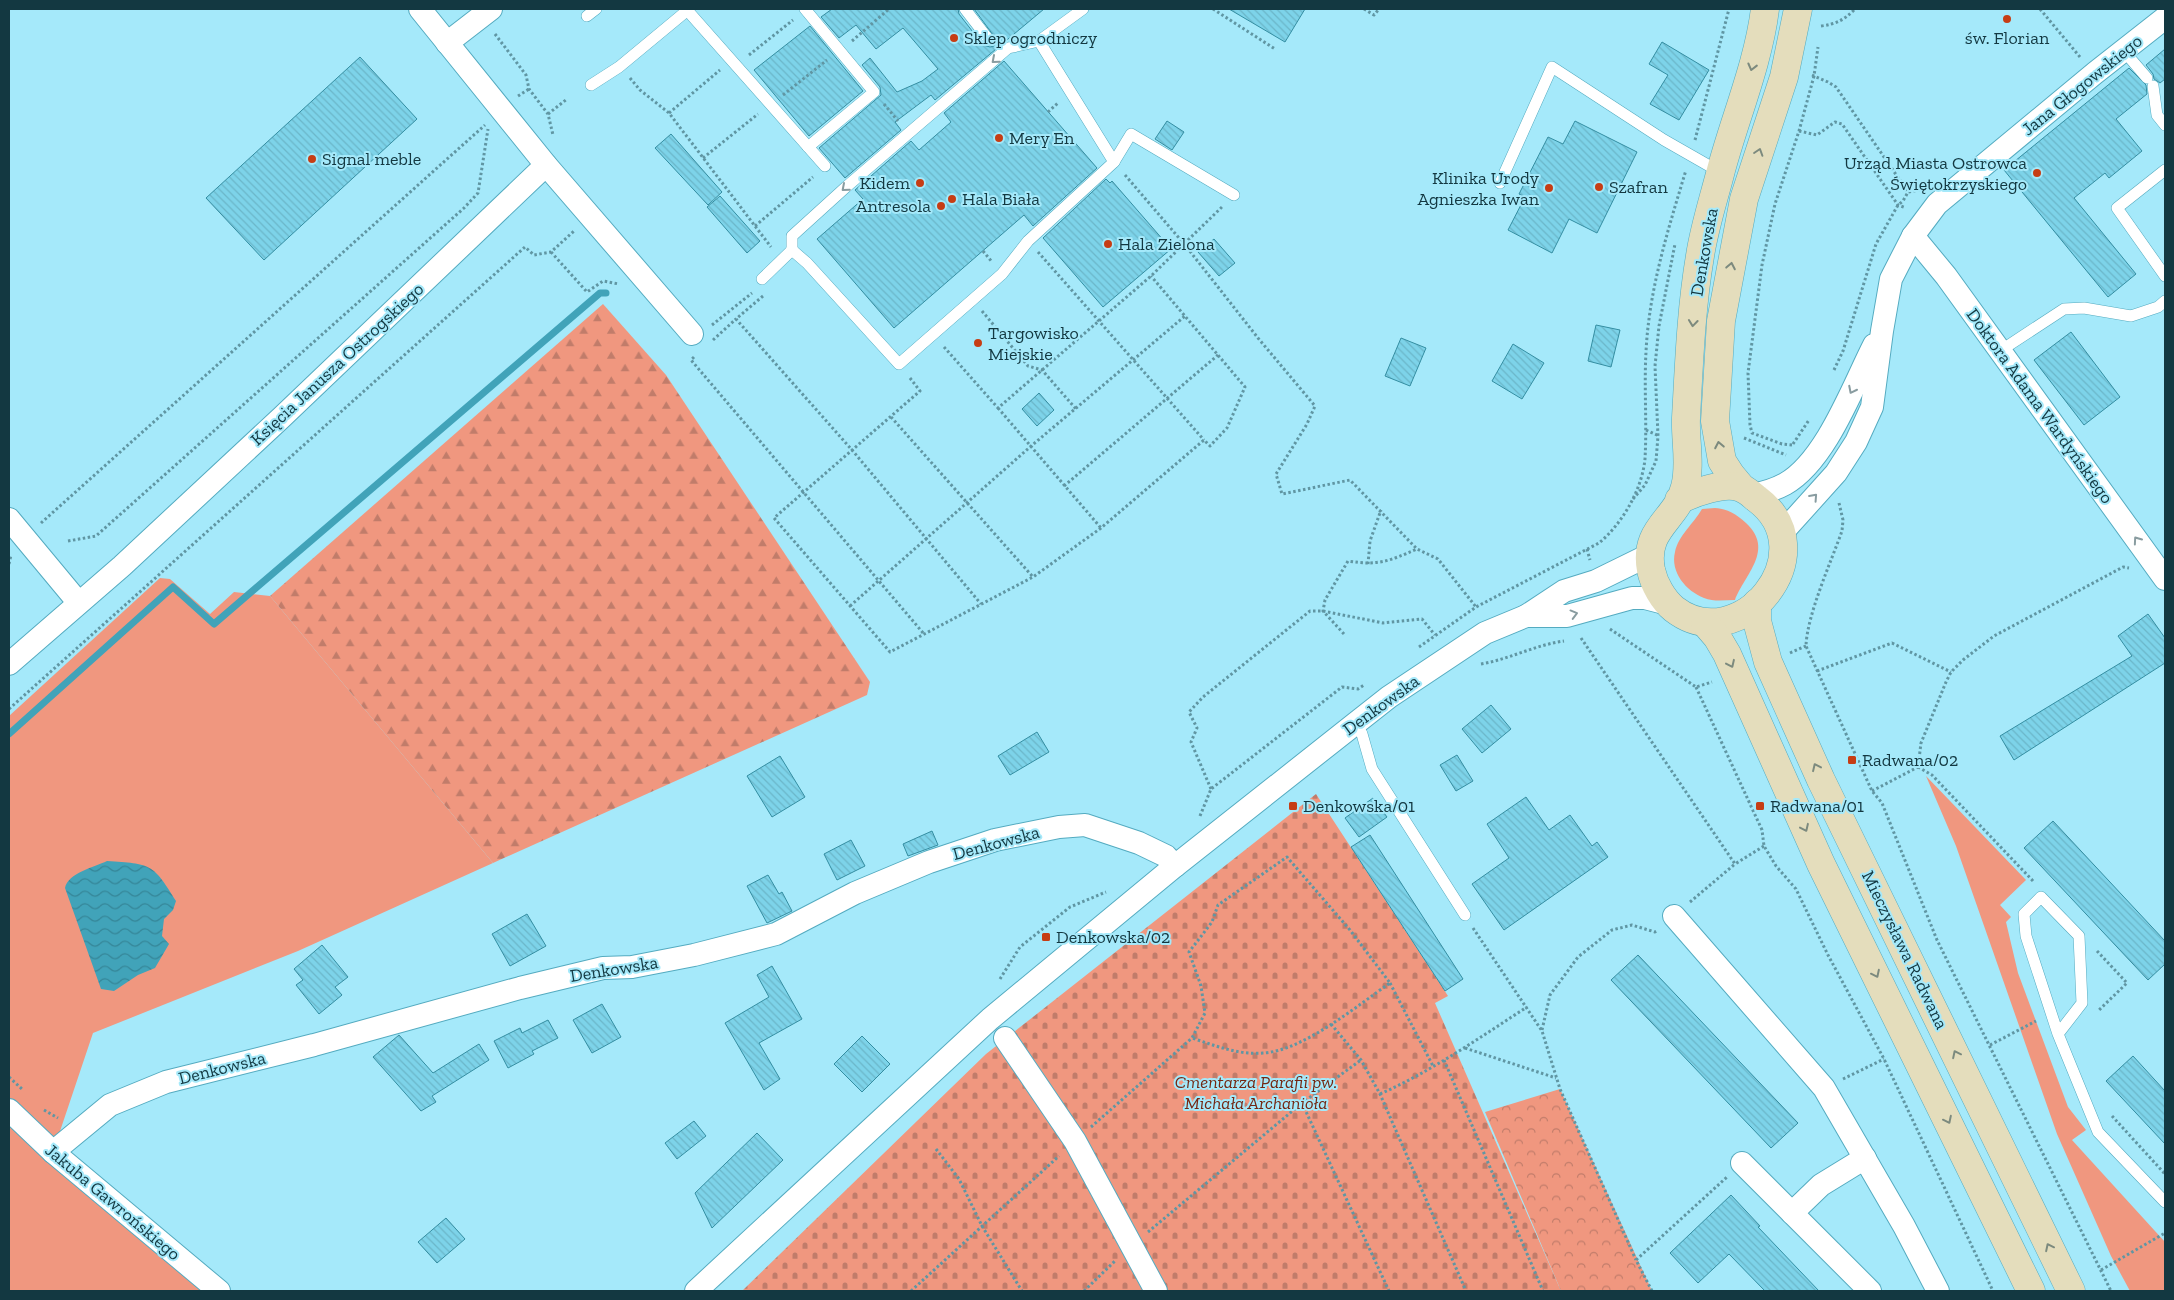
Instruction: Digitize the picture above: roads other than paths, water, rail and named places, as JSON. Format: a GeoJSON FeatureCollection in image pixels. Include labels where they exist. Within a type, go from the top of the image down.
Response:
{"type":"FeatureCollection","features":[{"type":"Feature","properties":{"kind":"main road","name":"Denkowska"},"geometry":{"type":"LineString","coordinates":[[1679,500],[1685,488],[1688,471],[1686,436],[1690,350],[1700,255],[1720,172],[1747,84],[1764,9]]}},
{"type":"Feature","properties":{"kind":"main road","name":"Denkowska"},"geometry":{"type":"LineString","coordinates":[[1746,491],[1731,475],[1722,461],[1715,421],[1721,321],[1744,199],[1784,77],[1811,13]]}},
{"type":"Feature","properties":{"kind":"main road"},"geometry":{"type":"LineString","coordinates":[[1720,487],[1746,491],[1768,507],[1779,523],[1784,546],[1781,569],[1771,586],[1757,603],[1742,614],[1730,619],[1705,623],[1692,620],[1668,604],[1657,588],[1651,572],[1649,555],[1657,531],[1679,500],[1704,490],[1720,487]]}},
{"type":"Feature","properties":{"kind":"main road","name":"Mieczysława Radwana"},"geometry":{"type":"LineString","coordinates":[[1757,603],[1757,621],[1768,662],[1817,770],[2071,1291]]}},
{"type":"Feature","properties":{"kind":"main road","name":"Mieczysława Radwana"},"geometry":{"type":"LineString","coordinates":[[1705,623],[1717,637],[1727,654],[1822,864],[2031,1291]]}},
{"type":"Feature","properties":{"kind":"street"},"geometry":{"type":"LineString","coordinates":[[420,9],[546,165],[700,344]]}},
{"type":"Feature","properties":{"kind":"street"},"geometry":{"type":"LineString","coordinates":[[447,43],[489,18]]}},
{"type":"Feature","properties":{"kind":"street","name":"Jana Głogowskiego"},"geometry":{"type":"LineString","coordinates":[[1882,330],[1891,279],[1913,236],[1937,204],[2123,50],[2165,18]]}},
{"type":"Feature","properties":{"kind":"street","name":"Księcia Janusza Ostrogskiego"},"geometry":{"type":"LineString","coordinates":[[9,664],[78,602],[122,566],[282,417],[546,165]]}},
{"type":"Feature","properties":{"kind":"street","name":"Doktora Adama Wardyńskiego"},"geometry":{"type":"LineString","coordinates":[[1913,236],[1946,276],[2072,452],[2140,563],[2165,579]]}},
{"type":"Feature","properties":{"kind":"street"},"geometry":{"type":"LineString","coordinates":[[1746,491],[1771,491],[1786,484],[1803,470],[1831,434],[1882,330]]}},
{"type":"Feature","properties":{"kind":"street"},"geometry":{"type":"LineString","coordinates":[[1782,533],[1836,473],[1856,442],[1872,407],[1882,330]]}},
{"type":"Feature","properties":{"kind":"street"},"geometry":{"type":"LineString","coordinates":[[9,519],[78,602]]}},
{"type":"Feature","properties":{"kind":"street","name":"Denkowska"},"geometry":{"type":"LineString","coordinates":[[696,1291],[990,1019],[1175,866],[1389,697],[1485,633],[1526,616],[1564,591],[1596,581],[1649,555]]}},
{"type":"Feature","properties":{"kind":"street","name":"Denkowska"},"geometry":{"type":"LineString","coordinates":[[1526,616],[1567,616],[1632,598],[1645,598],[1668,604]]}},
{"type":"Feature","properties":{"kind":"street","name":"Denkowska"},"geometry":{"type":"LineString","coordinates":[[53,1152],[110,1106],[166,1082],[323,1042],[520,988],[603,968],[632,967],[694,955],[776,934],[855,893],[929,862],[995,840],[1059,827],[1085,825],[1139,843],[1166,856],[1175,866]]}},
{"type":"Feature","properties":{"kind":"street"},"geometry":{"type":"LineString","coordinates":[[1674,916],[1824,1088],[1938,1291]]}},
{"type":"Feature","properties":{"kind":"street"},"geometry":{"type":"LineString","coordinates":[[1005,1038],[1075,1141],[1156,1291]]}},
{"type":"Feature","properties":{"kind":"street","name":"Jakuba Gawrońskiego"},"geometry":{"type":"LineString","coordinates":[[9,1110],[53,1152],[219,1291]]}},
{"type":"Feature","properties":{"kind":"street"},"geometry":{"type":"LineString","coordinates":[[1792,1213],[1822,1185],[1865,1158]]}},
{"type":"Feature","properties":{"kind":"street"},"geometry":{"type":"LineString","coordinates":[[1742,1164],[1870,1291]]}},
{"type":"Feature","properties":{"kind":"lane"},"geometry":{"type":"LineString","coordinates":[[591,85],[619,67],[688,9],[825,166]]}},
{"type":"Feature","properties":{"kind":"lane"},"geometry":{"type":"LineString","coordinates":[[804,9],[874,92],[808,147]]}},
{"type":"Feature","properties":{"kind":"lane"},"geometry":{"type":"LineString","coordinates":[[965,9],[989,40]]}},
{"type":"Feature","properties":{"kind":"lane"},"geometry":{"type":"LineString","coordinates":[[764,276],[792,250],[792,236],[846,187],[909,135],[1008,48],[1039,40],[1084,9]]}},
{"type":"Feature","properties":{"kind":"lane"},"geometry":{"type":"LineString","coordinates":[[1039,40],[1114,162]]}},
{"type":"Feature","properties":{"kind":"lane"},"geometry":{"type":"LineString","coordinates":[[2123,50],[2150,82],[2157,115],[2165,125]]}},
{"type":"Feature","properties":{"kind":"lane"},"geometry":{"type":"LineString","coordinates":[[1500,183],[1552,67],[1720,172]]}},
{"type":"Feature","properties":{"kind":"lane"},"geometry":{"type":"LineString","coordinates":[[792,250],[807,263],[899,364],[1002,274],[1028,241],[1114,162],[1131,134],[1234,195]]}},
{"type":"Feature","properties":{"kind":"lane"},"geometry":{"type":"LineString","coordinates":[[2165,170],[2116,208],[2165,276]]}},
{"type":"Feature","properties":{"kind":"lane"},"geometry":{"type":"LineString","coordinates":[[2000,351],[2064,309],[2084,308],[2131,316],[2158,307],[2165,301]]}},
{"type":"Feature","properties":{"kind":"lane"},"geometry":{"type":"LineString","coordinates":[[1356,723],[1362,734],[1372,768],[1465,915]]}},
{"type":"Feature","properties":{"kind":"lane"},"geometry":{"type":"LineString","coordinates":[[2058,1034],[2082,1003],[2079,936],[2041,897],[2024,914],[2026,936],[2058,1034],[2098,1132],[2165,1202]]}},
{"type":"Feature","properties":{"kind":"water"},"geometry":{"type":"Polygon","coordinates":[[[107,861],[142,865],[156,872],[176,901],[173,910],[164,919],[162,936],[169,944],[155,968],[138,975],[114,991],[101,989],[65,888],[67,883],[76,874],[107,861]]]}},
{"type":"Feature","properties":{"kind":"waterway"},"geometry":{"type":"LineString","coordinates":[[9,734],[173,587],[214,624],[600,293],[606,293]]}},
{"type":"Feature","properties":{"kind":"place","name":"św. Florian"},"geometry":{"type":"Point","coordinates":[2007,19]}},
{"type":"Feature","properties":{"kind":"place","name":"Sklep ogrodniczy"},"geometry":{"type":"Point","coordinates":[954,38]}},
{"type":"Feature","properties":{"kind":"place","name":"Mery En"},"geometry":{"type":"Point","coordinates":[999,138]}},
{"type":"Feature","properties":{"kind":"place","name":"Signal meble"},"geometry":{"type":"Point","coordinates":[312,159]}},
{"type":"Feature","properties":{"kind":"place","name":"Urząd Miasta Ostrowca Świętokrzyskiego"},"geometry":{"type":"Point","coordinates":[2037,173]}},
{"type":"Feature","properties":{"kind":"place","name":"Kidem"},"geometry":{"type":"Point","coordinates":[920,183]}},
{"type":"Feature","properties":{"kind":"place","name":"Szafran"},"geometry":{"type":"Point","coordinates":[1599,187]}},
{"type":"Feature","properties":{"kind":"place","name":"Klinika Urody Agnieszka Iwan"},"geometry":{"type":"Point","coordinates":[1549,188]}},
{"type":"Feature","properties":{"kind":"place","name":"Hala Biała"},"geometry":{"type":"Point","coordinates":[952,199]}},
{"type":"Feature","properties":{"kind":"place","name":"Antresola"},"geometry":{"type":"Point","coordinates":[941,206]}},
{"type":"Feature","properties":{"kind":"place","name":"Hala Zielona"},"geometry":{"type":"Point","coordinates":[1108,244]}},
{"type":"Feature","properties":{"kind":"place","name":"Targowisko Miejskie"},"geometry":{"type":"Point","coordinates":[978,343]}},
{"type":"Feature","properties":{"kind":"place","name":"Radwana/02"},"geometry":{"type":"Point","coordinates":[1852,760]}},
{"type":"Feature","properties":{"kind":"place","name":"Denkowska/01"},"geometry":{"type":"Point","coordinates":[1293,806]}},
{"type":"Feature","properties":{"kind":"place","name":"Radwana/01"},"geometry":{"type":"Point","coordinates":[1760,806]}},
{"type":"Feature","properties":{"kind":"place","name":"Denkowska/02"},"geometry":{"type":"Point","coordinates":[1046,937]}},
{"type":"Feature","properties":{"kind":"park label","name":"Cmentarza Parafii pw. Michała Archanioła"},"geometry":{"type":"Point","coordinates":[1256,1092]}}]}
